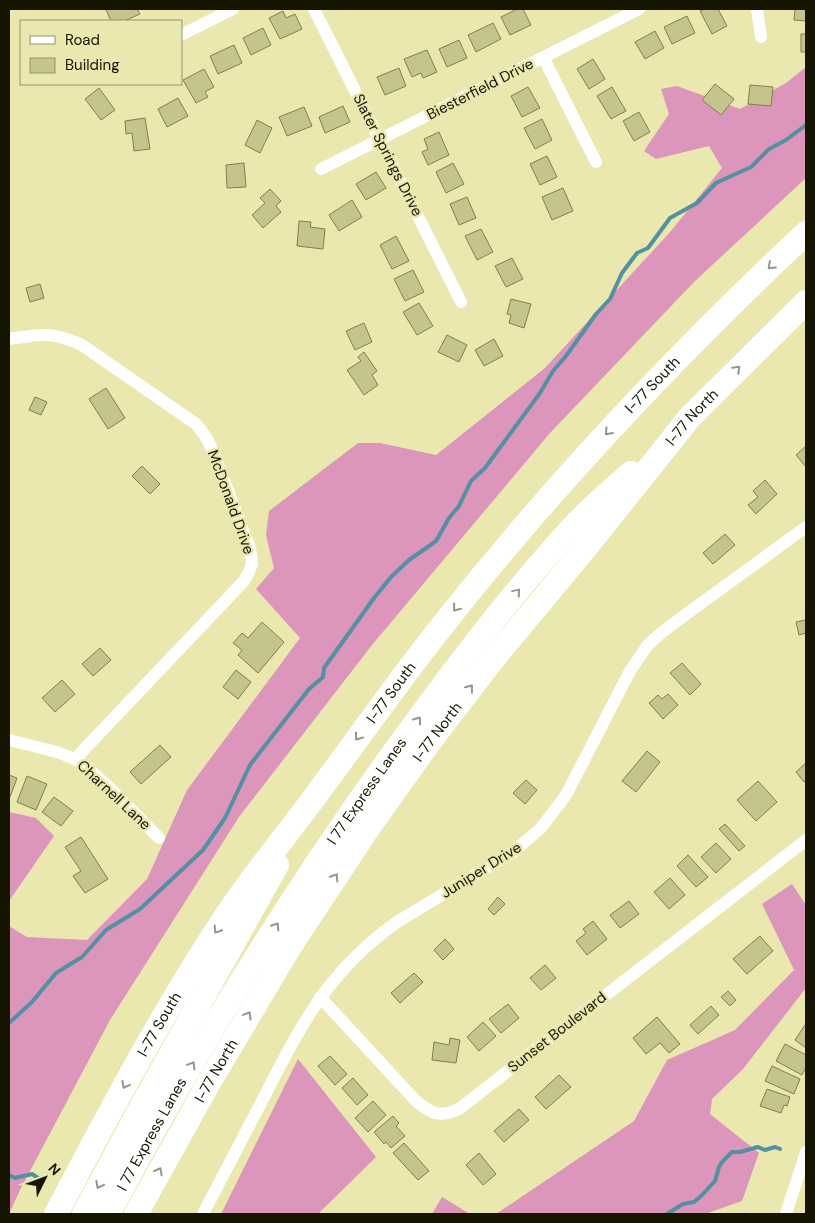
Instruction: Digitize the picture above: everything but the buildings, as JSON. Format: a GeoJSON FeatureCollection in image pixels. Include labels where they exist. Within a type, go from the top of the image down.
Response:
{"type":"FeatureCollection","features":[{"type":"Feature","properties":{"kind":"highway","name":"I-77 South"},"geometry":{"type":"LineString","coordinates":[[56,1214],[131,1074],[203,951],[250,881],[319,792],[379,708],[442,625],[548,498],[667,368],[734,300],[806,232]]}},
{"type":"Feature","properties":{"kind":"highway","name":"I-77 North"},"geometry":{"type":"LineString","coordinates":[[136,1214],[264,988],[312,911],[428,744],[490,663],[690,417],[806,302]]}},
{"type":"Feature","properties":{"kind":"highway","name":"I 77 Express Lanes"},"geometry":{"type":"LineString","coordinates":[[108,1214],[171,1100],[255,958],[344,821],[428,705],[514,596],[572,527],[690,417]]}},
{"type":"Feature","properties":{"kind":"highway","name":"I 77 Express Lanes"},"geometry":{"type":"LineString","coordinates":[[84,1214],[144,1102],[319,792]]}},
{"type":"Feature","properties":{"kind":"street"},"geometry":{"type":"LineString","coordinates":[[182,34],[233,9]]}},
{"type":"Feature","properties":{"kind":"street","name":"Slater Springs Drive"},"geometry":{"type":"LineString","coordinates":[[314,9],[461,302]]}},
{"type":"Feature","properties":{"kind":"street","name":"Biesterfield Drive"},"geometry":{"type":"LineString","coordinates":[[321,169],[639,9]]}},
{"type":"Feature","properties":{"kind":"street"},"geometry":{"type":"LineString","coordinates":[[757,9],[760,37]]}},
{"type":"Feature","properties":{"kind":"street"},"geometry":{"type":"LineString","coordinates":[[543,57],[596,162]]}},
{"type":"Feature","properties":{"kind":"street","name":"McDonald Drive"},"geometry":{"type":"LineString","coordinates":[[9,339],[39,334],[53,334],[65,337],[82,345],[196,424],[212,449],[239,515],[252,558],[249,572],[244,581],[75,759]]}},
{"type":"Feature","properties":{"kind":"street","name":"Juniper Drive"},"geometry":{"type":"LineString","coordinates":[[204,1214],[294,1038],[320,997],[347,964],[380,934],[414,911],[514,852],[541,828],[566,795],[630,672],[647,646],[685,615],[806,527]]}},
{"type":"Feature","properties":{"kind":"street","name":"Charnell Lane"},"geometry":{"type":"LineString","coordinates":[[9,740],[57,752],[75,759],[110,788],[159,838]]}},
{"type":"Feature","properties":{"kind":"street","name":"Sunset Boulevard"},"geometry":{"type":"LineString","coordinates":[[320,997],[416,1101],[428,1111],[441,1114],[449,1113],[459,1109],[806,840]]}},
{"type":"Feature","properties":{"kind":"street"},"geometry":{"type":"LineString","coordinates":[[786,1214],[806,1152]]}},
{"type":"Feature","properties":{"kind":"shaded area"},"geometry":{"type":"Polygon","coordinates":[[[806,67],[806,178],[695,281],[550,433],[372,645],[239,817],[110,1020],[9,1214],[9,926],[27,937],[87,940],[147,879],[187,790],[300,638],[256,589],[274,568],[266,535],[269,511],[358,443],[380,443],[436,455],[545,368],[671,231],[722,168],[709,146],[656,159],[644,151],[669,114],[661,89],[677,86],[740,109],[786,83],[806,67]]]}},
{"type":"Feature","properties":{"kind":"shaded area"},"geometry":{"type":"Polygon","coordinates":[[[9,812],[36,818],[54,836],[9,901],[9,812]]]}},
{"type":"Feature","properties":{"kind":"shaded area"},"geometry":{"type":"Polygon","coordinates":[[[792,884],[806,905],[806,988],[743,1069],[712,1099],[710,1114],[759,1153],[742,1201],[705,1214],[496,1214],[634,1121],[667,1060],[735,1030],[794,970],[762,904],[792,884]]]}},
{"type":"Feature","properties":{"kind":"shaded area"},"geometry":{"type":"Polygon","coordinates":[[[298,1059],[376,1157],[318,1214],[221,1214],[298,1059]]]}},
{"type":"Feature","properties":{"kind":"shaded area"},"geometry":{"type":"Polygon","coordinates":[[[442,1197],[470,1214],[432,1214],[442,1197]]]}},
{"type":"Feature","properties":{"kind":"waterway"},"geometry":{"type":"LineString","coordinates":[[9,1023],[32,1002],[56,973],[82,957],[106,930],[140,909],[203,850],[225,818],[250,765],[309,689],[323,677],[324,668],[391,577],[409,560],[436,541],[449,518],[459,506],[471,481],[485,468],[540,393],[553,371],[596,314],[610,299],[622,273],[637,253],[648,248],[670,218],[697,203],[716,183],[751,167],[769,149],[786,140],[806,125]]}},
{"type":"Feature","properties":{"kind":"waterway"},"geometry":{"type":"LineString","coordinates":[[667,1214],[683,1204],[694,1202],[700,1197],[715,1181],[719,1167],[732,1152],[740,1152],[758,1147],[765,1150],[775,1147],[780,1149]]}},
{"type":"Feature","properties":{"kind":"waterway"},"geometry":{"type":"LineString","coordinates":[[9,1175],[15,1178],[32,1174],[38,1178],[40,1187]]}}]}
